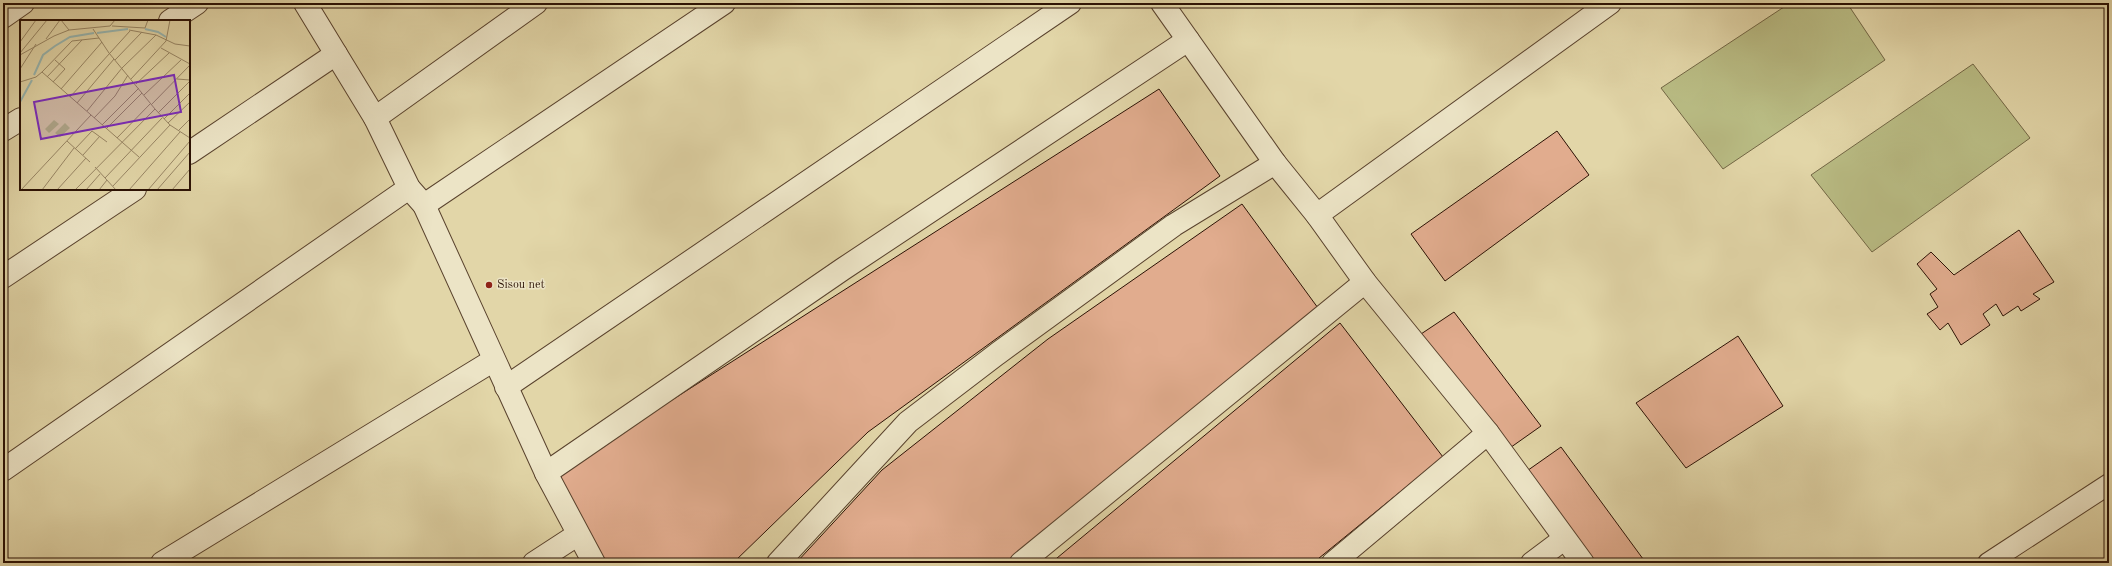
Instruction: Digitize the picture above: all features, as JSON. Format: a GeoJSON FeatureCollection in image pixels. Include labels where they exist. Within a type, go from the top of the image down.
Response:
{"type":"FeatureCollection","features":[{"type":"Feature","properties":{"kind":"street"},"geometry":{"type":"LineString","coordinates":[[3,16],[23,3]]}},
{"type":"Feature","properties":{"kind":"street"},"geometry":{"type":"LineString","coordinates":[[172,20],[197,3]]}},
{"type":"Feature","properties":{"kind":"street"},"geometry":{"type":"LineString","coordinates":[[305,3],[375,118],[409,188],[424,206],[546,473],[594,563]]}},
{"type":"Feature","properties":{"kind":"street"},"geometry":{"type":"LineString","coordinates":[[375,118],[536,3]]}},
{"type":"Feature","properties":{"kind":"street"},"geometry":{"type":"LineString","coordinates":[[424,206],[724,3]]}},
{"type":"Feature","properties":{"kind":"street"},"geometry":{"type":"LineString","coordinates":[[506,387],[1070,3]]}},
{"type":"Feature","properties":{"kind":"street"},"geometry":{"type":"LineString","coordinates":[[1162,3],[1275,163],[1317,215],[1365,282],[1488,433],[1583,563]]}},
{"type":"Feature","properties":{"kind":"street"},"geometry":{"type":"LineString","coordinates":[[1317,215],[1610,3]]}},
{"type":"Feature","properties":{"kind":"street"},"geometry":{"type":"LineString","coordinates":[[546,473],[843,270],[1188,40]]}},
{"type":"Feature","properties":{"kind":"street"},"geometry":{"type":"LineString","coordinates":[[190,152],[336,54]]}},
{"type":"Feature","properties":{"kind":"street"},"geometry":{"type":"LineString","coordinates":[[3,130],[20,120]]}},
{"type":"Feature","properties":{"kind":"street"},"geometry":{"type":"LineString","coordinates":[[778,563],[908,422],[997,354],[1174,225],[1275,163]]}},
{"type":"Feature","properties":{"kind":"street"},"geometry":{"type":"LineString","coordinates":[[3,470],[409,188]]}},
{"type":"Feature","properties":{"kind":"street"},"geometry":{"type":"LineString","coordinates":[[3,277],[134,190]]}},
{"type":"Feature","properties":{"kind":"street"},"geometry":{"type":"LineString","coordinates":[[1021,563],[1365,282]]}},
{"type":"Feature","properties":{"kind":"street"},"geometry":{"type":"LineString","coordinates":[[162,563],[494,360]]}},
{"type":"Feature","properties":{"kind":"street"},"geometry":{"type":"LineString","coordinates":[[1333,563],[1488,433]]}},
{"type":"Feature","properties":{"kind":"street"},"geometry":{"type":"LineString","coordinates":[[534,563],[578,535]]}},
{"type":"Feature","properties":{"kind":"street"},"geometry":{"type":"LineString","coordinates":[[1532,563],[1564,539]]}},
{"type":"Feature","properties":{"kind":"lane"},"geometry":{"type":"LineString","coordinates":[[1988,563],[2109,484]]}},
{"type":"Feature","properties":{"kind":"green space"},"geometry":{"type":"Polygon","coordinates":[[[1790,3],[1847,3],[1885,60],[1723,169],[1661,88],[1790,3]]]}},
{"type":"Feature","properties":{"kind":"green space"},"geometry":{"type":"Polygon","coordinates":[[[1973,64],[2030,138],[1872,252],[1811,175],[1973,64]]]}},
{"type":"Feature","properties":{"kind":"building"},"geometry":{"type":"Polygon","coordinates":[[[1159,89],[1220,176],[868,432],[733,563],[603,563],[556,474],[1159,89]]]}},
{"type":"Feature","properties":{"kind":"building"},"geometry":{"type":"Polygon","coordinates":[[[1557,131],[1589,175],[1445,281],[1411,234],[1557,131]]]}},
{"type":"Feature","properties":{"kind":"building"},"geometry":{"type":"Polygon","coordinates":[[[1242,204],[1318,308],[1005,563],[796,563],[882,470],[1048,339],[1242,204]]]}},
{"type":"Feature","properties":{"kind":"building"},"geometry":{"type":"Polygon","coordinates":[[[2019,230],[2054,282],[2033,294],[2040,299],[2021,311],[2018,306],[2003,316],[1996,304],[1983,314],[1990,325],[1961,345],[1948,323],[1940,330],[1927,314],[1938,307],[1930,294],[1937,289],[1917,264],[1931,252],[1954,275],[2019,230]]]}},
{"type":"Feature","properties":{"kind":"building"},"geometry":{"type":"Polygon","coordinates":[[[1454,312],[1541,426],[1507,450],[1418,336],[1454,312]]]}},
{"type":"Feature","properties":{"kind":"building"},"geometry":{"type":"Polygon","coordinates":[[[1340,323],[1443,457],[1313,563],[1051,563],[1340,323]]]}},
{"type":"Feature","properties":{"kind":"building"},"geometry":{"type":"Polygon","coordinates":[[[1738,336],[1783,406],[1686,468],[1636,403],[1738,336]]]}},
{"type":"Feature","properties":{"kind":"building"},"geometry":{"type":"Polygon","coordinates":[[[1561,447],[1646,563],[1594,563],[1524,473],[1561,447]]]}},
{"type":"Feature","properties":{"kind":"place","name":"Sisou net"},"geometry":{"type":"Point","coordinates":[489,285]}}]}
